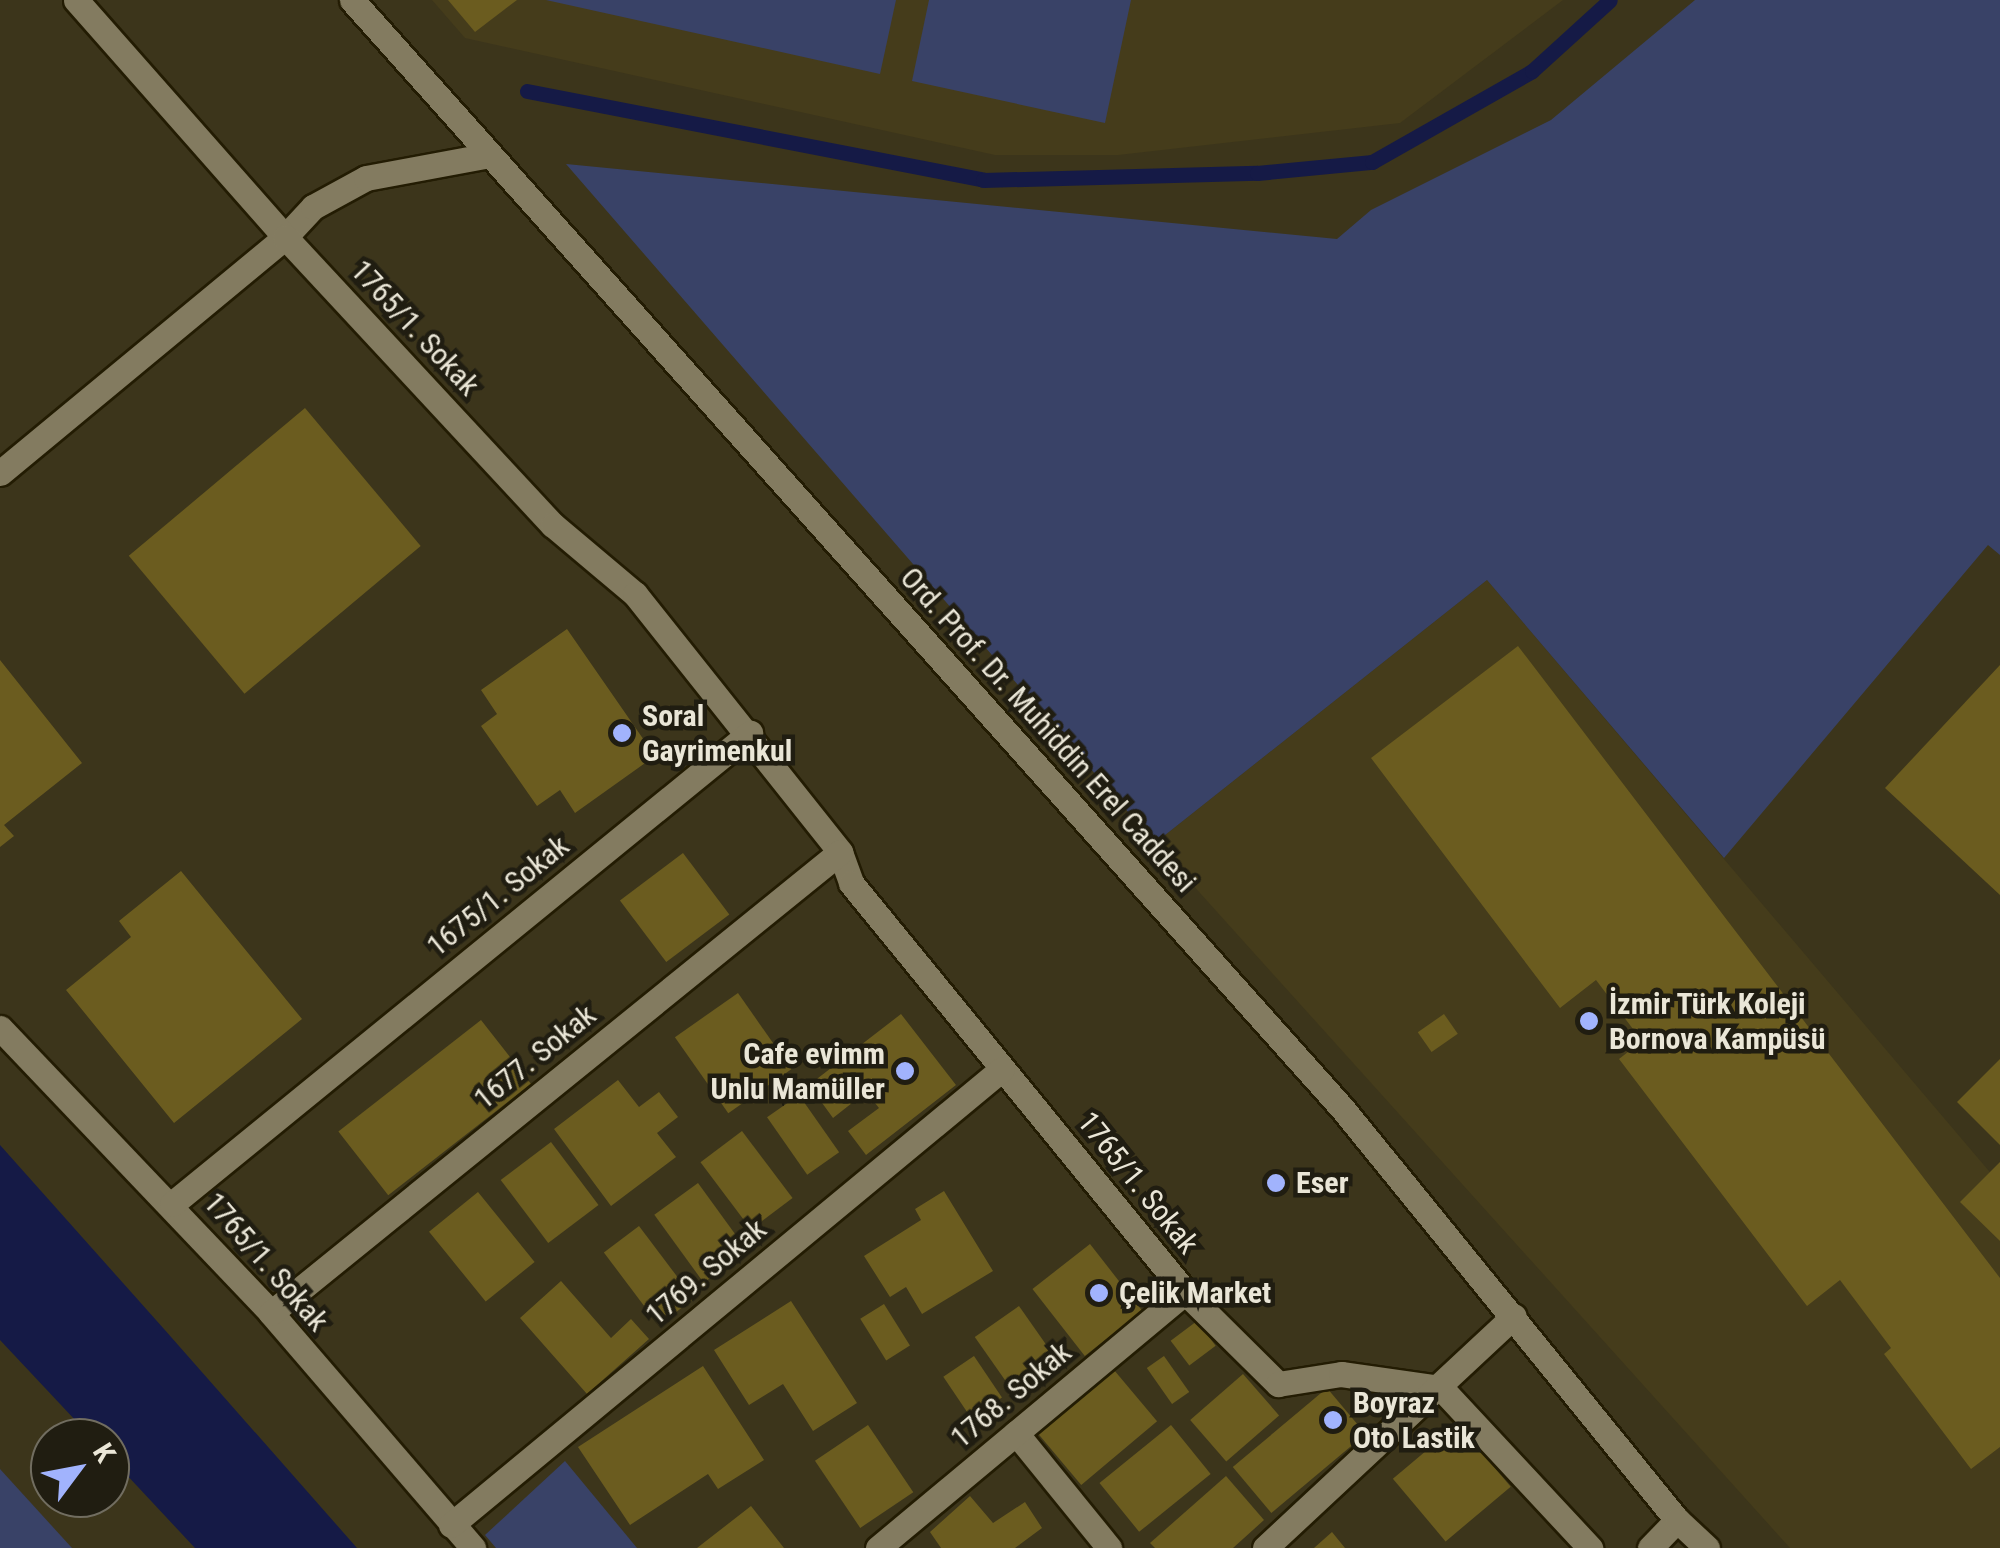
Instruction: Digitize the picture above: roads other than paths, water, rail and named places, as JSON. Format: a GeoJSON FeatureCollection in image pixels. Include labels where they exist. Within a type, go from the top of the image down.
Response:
{"type":"FeatureCollection","features":[{"type":"Feature","properties":{"kind":"street","name":"1765/1. Sokak"},"geometry":{"type":"LineString","coordinates":[[76,0],[285,237],[554,524],[635,594],[750,733]]}},
{"type":"Feature","properties":{"kind":"street","name":"Ord. Prof. Dr. Muhiddin Erel Caddesi"},"geometry":{"type":"LineString","coordinates":[[352,0],[1342,1108],[1677,1520],[1708,1548]]}},
{"type":"Feature","properties":{"kind":"street"},"geometry":{"type":"LineString","coordinates":[[0,473],[285,237],[313,207],[366,178],[490,155]]}},
{"type":"Feature","properties":{"kind":"street"},"geometry":{"type":"LineString","coordinates":[[750,733],[840,852]]}},
{"type":"Feature","properties":{"kind":"street","name":"1675/1. Sokak"},"geometry":{"type":"LineString","coordinates":[[172,1204],[750,733]]}},
{"type":"Feature","properties":{"kind":"street","name":"1765/1. Sokak"},"geometry":{"type":"LineString","coordinates":[[840,852],[850,883],[1002,1070],[1185,1292],[1278,1384],[1341,1374],[1441,1388]]}},
{"type":"Feature","properties":{"kind":"street","name":"1677. Sokak"},"geometry":{"type":"LineString","coordinates":[[271,1313],[840,852]]}},
{"type":"Feature","properties":{"kind":"street","name":"1765/1. Sokak"},"geometry":{"type":"LineString","coordinates":[[0,1028],[172,1204],[271,1313],[472,1548]]}},
{"type":"Feature","properties":{"kind":"street","name":"1769. Sokak"},"geometry":{"type":"LineString","coordinates":[[451,1524],[1002,1070]]}},
{"type":"Feature","properties":{"kind":"street","name":"1768. Sokak"},"geometry":{"type":"LineString","coordinates":[[878,1548],[1185,1292]]}},
{"type":"Feature","properties":{"kind":"street"},"geometry":{"type":"LineString","coordinates":[[1265,1548],[1441,1388],[1472,1349],[1514,1316]]}},
{"type":"Feature","properties":{"kind":"street"},"geometry":{"type":"LineString","coordinates":[[1441,1388],[1590,1548]]}},
{"type":"Feature","properties":{"kind":"street"},"geometry":{"type":"LineString","coordinates":[[1016,1433],[1109,1548]]}},
{"type":"Feature","properties":{"kind":"street"},"geometry":{"type":"LineString","coordinates":[[1650,1548],[1677,1520]]}},
{"type":"Feature","properties":{"kind":"street","name":"Ord. Prof. Dr. Muhiddin Erel Caddesi"},"geometry":{"type":"LineString","coordinates":[[1677,1520],[1692,1548]]}},
{"type":"Feature","properties":{"kind":"waterway"},"geometry":{"type":"LineString","coordinates":[[527,91],[983,180],[1257,173],[1372,162],[1532,71],[1610,0]]}},
{"type":"Feature","properties":{"kind":"place","name":"Soral Gayrimenkul"},"geometry":{"type":"Point","coordinates":[622,733]}},
{"type":"Feature","properties":{"kind":"place","name":"İzmir Türk Koleji Bornova Kampüsü"},"geometry":{"type":"Point","coordinates":[1589,1021]}},
{"type":"Feature","properties":{"kind":"place","name":"Cafe evimm Unlu Mamüller"},"geometry":{"type":"Point","coordinates":[905,1071]}},
{"type":"Feature","properties":{"kind":"place","name":"Eser"},"geometry":{"type":"Point","coordinates":[1276,1183]}},
{"type":"Feature","properties":{"kind":"place","name":"Çelik Market"},"geometry":{"type":"Point","coordinates":[1099,1293]}},
{"type":"Feature","properties":{"kind":"place","name":"Boyraz Oto Lastik"},"geometry":{"type":"Point","coordinates":[1333,1420]}}]}
